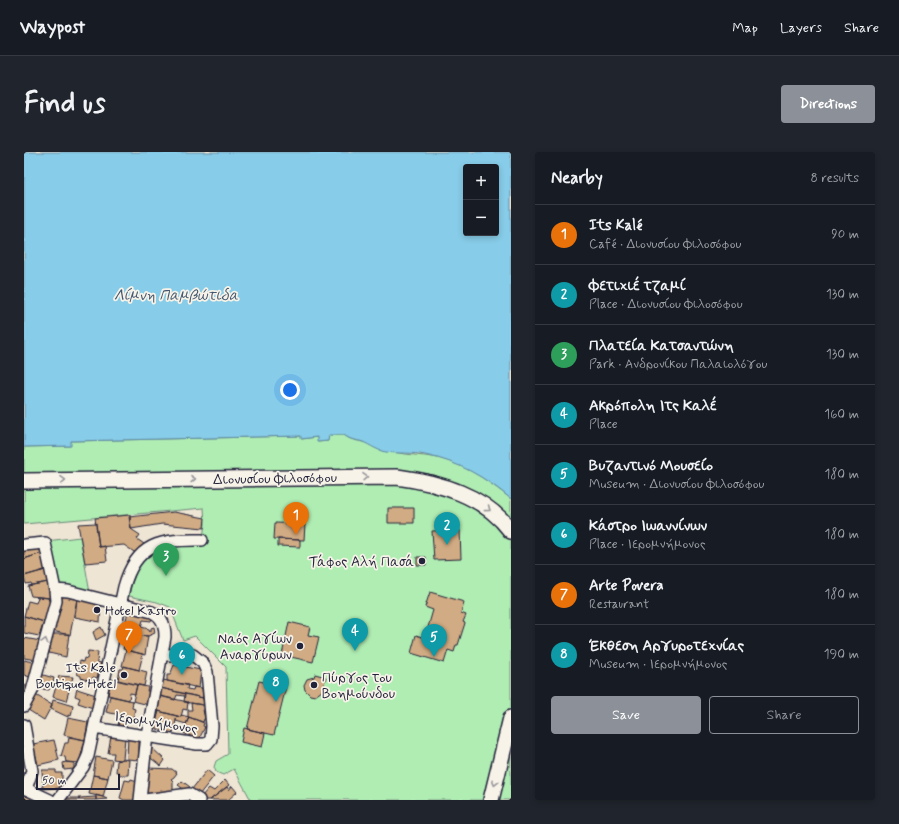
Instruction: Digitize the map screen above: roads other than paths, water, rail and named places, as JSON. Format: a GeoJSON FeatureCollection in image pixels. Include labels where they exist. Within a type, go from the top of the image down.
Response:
{"type":"FeatureCollection","features":[{"type":"Feature","properties":{"kind":"street","name":"Διονυσίου Φιλοσόφου"},"geometry":{"type":"LineString","coordinates":[[24,481],[397,477],[435,484],[469,496],[490,510],[511,531]]}},
{"type":"Feature","properties":{"kind":"street"},"geometry":{"type":"LineString","coordinates":[[58,800],[86,763],[120,603],[128,573],[135,560],[144,550],[168,541],[202,540]]}},
{"type":"Feature","properties":{"kind":"street"},"geometry":{"type":"LineString","coordinates":[[24,545],[45,543],[56,600],[32,691],[24,706]]}},
{"type":"Feature","properties":{"kind":"street"},"geometry":{"type":"LineString","coordinates":[[55,590],[68,591],[152,612],[159,616],[164,624],[165,632],[162,655],[147,735],[140,800]]}},
{"type":"Feature","properties":{"kind":"street","name":"Ιερομνήμονος"},"geometry":{"type":"LineString","coordinates":[[94,728],[147,735],[197,744],[207,744],[211,739],[210,695],[207,672],[203,663],[193,655],[162,655]]}},
{"type":"Feature","properties":{"kind":"street"},"geometry":{"type":"LineString","coordinates":[[490,800],[511,718]]}},
{"type":"Feature","properties":{"kind":"street"},"geometry":{"type":"LineString","coordinates":[[24,725],[32,771],[25,788],[50,800]]}},
{"type":"Feature","properties":{"kind":"street"},"geometry":{"type":"LineString","coordinates":[[145,800],[189,794],[199,800]]}},
{"type":"Feature","properties":{"kind":"water","name":"Λίμνη Παμβώτιδα"},"geometry":{"type":"Polygon","coordinates":[[[24,152],[511,152],[511,499],[481,477],[460,466],[420,454],[391,453],[383,451],[363,442],[353,440],[344,435],[329,435],[328,441],[317,442],[317,437],[301,439],[301,436],[71,441],[71,446],[24,447],[24,152]]]}},
{"type":"Feature","properties":{"kind":"place","name":"Its Kalé"},"geometry":{"type":"Point","coordinates":[296,535]}},
{"type":"Feature","properties":{"kind":"place","name":"Φετιχιέ τζαμί"},"geometry":{"type":"Point","coordinates":[447,545]}},
{"type":"Feature","properties":{"kind":"place","name":"Τάφος Αλή Πασά"},"geometry":{"type":"Point","coordinates":[422,561]}},
{"type":"Feature","properties":{"kind":"place","name":"Πλατεία Κατσαντώνη"},"geometry":{"type":"Point","coordinates":[166,576]}},
{"type":"Feature","properties":{"kind":"place","name":"Hotel Kastro"},"geometry":{"type":"Point","coordinates":[97,610]}},
{"type":"Feature","properties":{"kind":"place","name":"Ναός Αγίων Αναργύρων"},"geometry":{"type":"Point","coordinates":[300,646]}},
{"type":"Feature","properties":{"kind":"place","name":"Ακρόπολη Ιτς Καλέ"},"geometry":{"type":"Point","coordinates":[355,651]}},
{"type":"Feature","properties":{"kind":"place","name":"Arte Povera"},"geometry":{"type":"Point","coordinates":[129,654]}},
{"type":"Feature","properties":{"kind":"place","name":"Βυζαντινό Μουσείο"},"geometry":{"type":"Point","coordinates":[434,657]}},
{"type":"Feature","properties":{"kind":"place","name":"Its Kale Boutique Hotel"},"geometry":{"type":"Point","coordinates":[124,675]}},
{"type":"Feature","properties":{"kind":"place","name":"Κάστρο Ιωαννίνων"},"geometry":{"type":"Point","coordinates":[182,675]}},
{"type":"Feature","properties":{"kind":"place","name":"Πύργος του Βοημούνδου"},"geometry":{"type":"Point","coordinates":[314,685]}},
{"type":"Feature","properties":{"kind":"place","name":"Έκθεση Αργυροτεχνίας"},"geometry":{"type":"Point","coordinates":[276,702]}}]}
